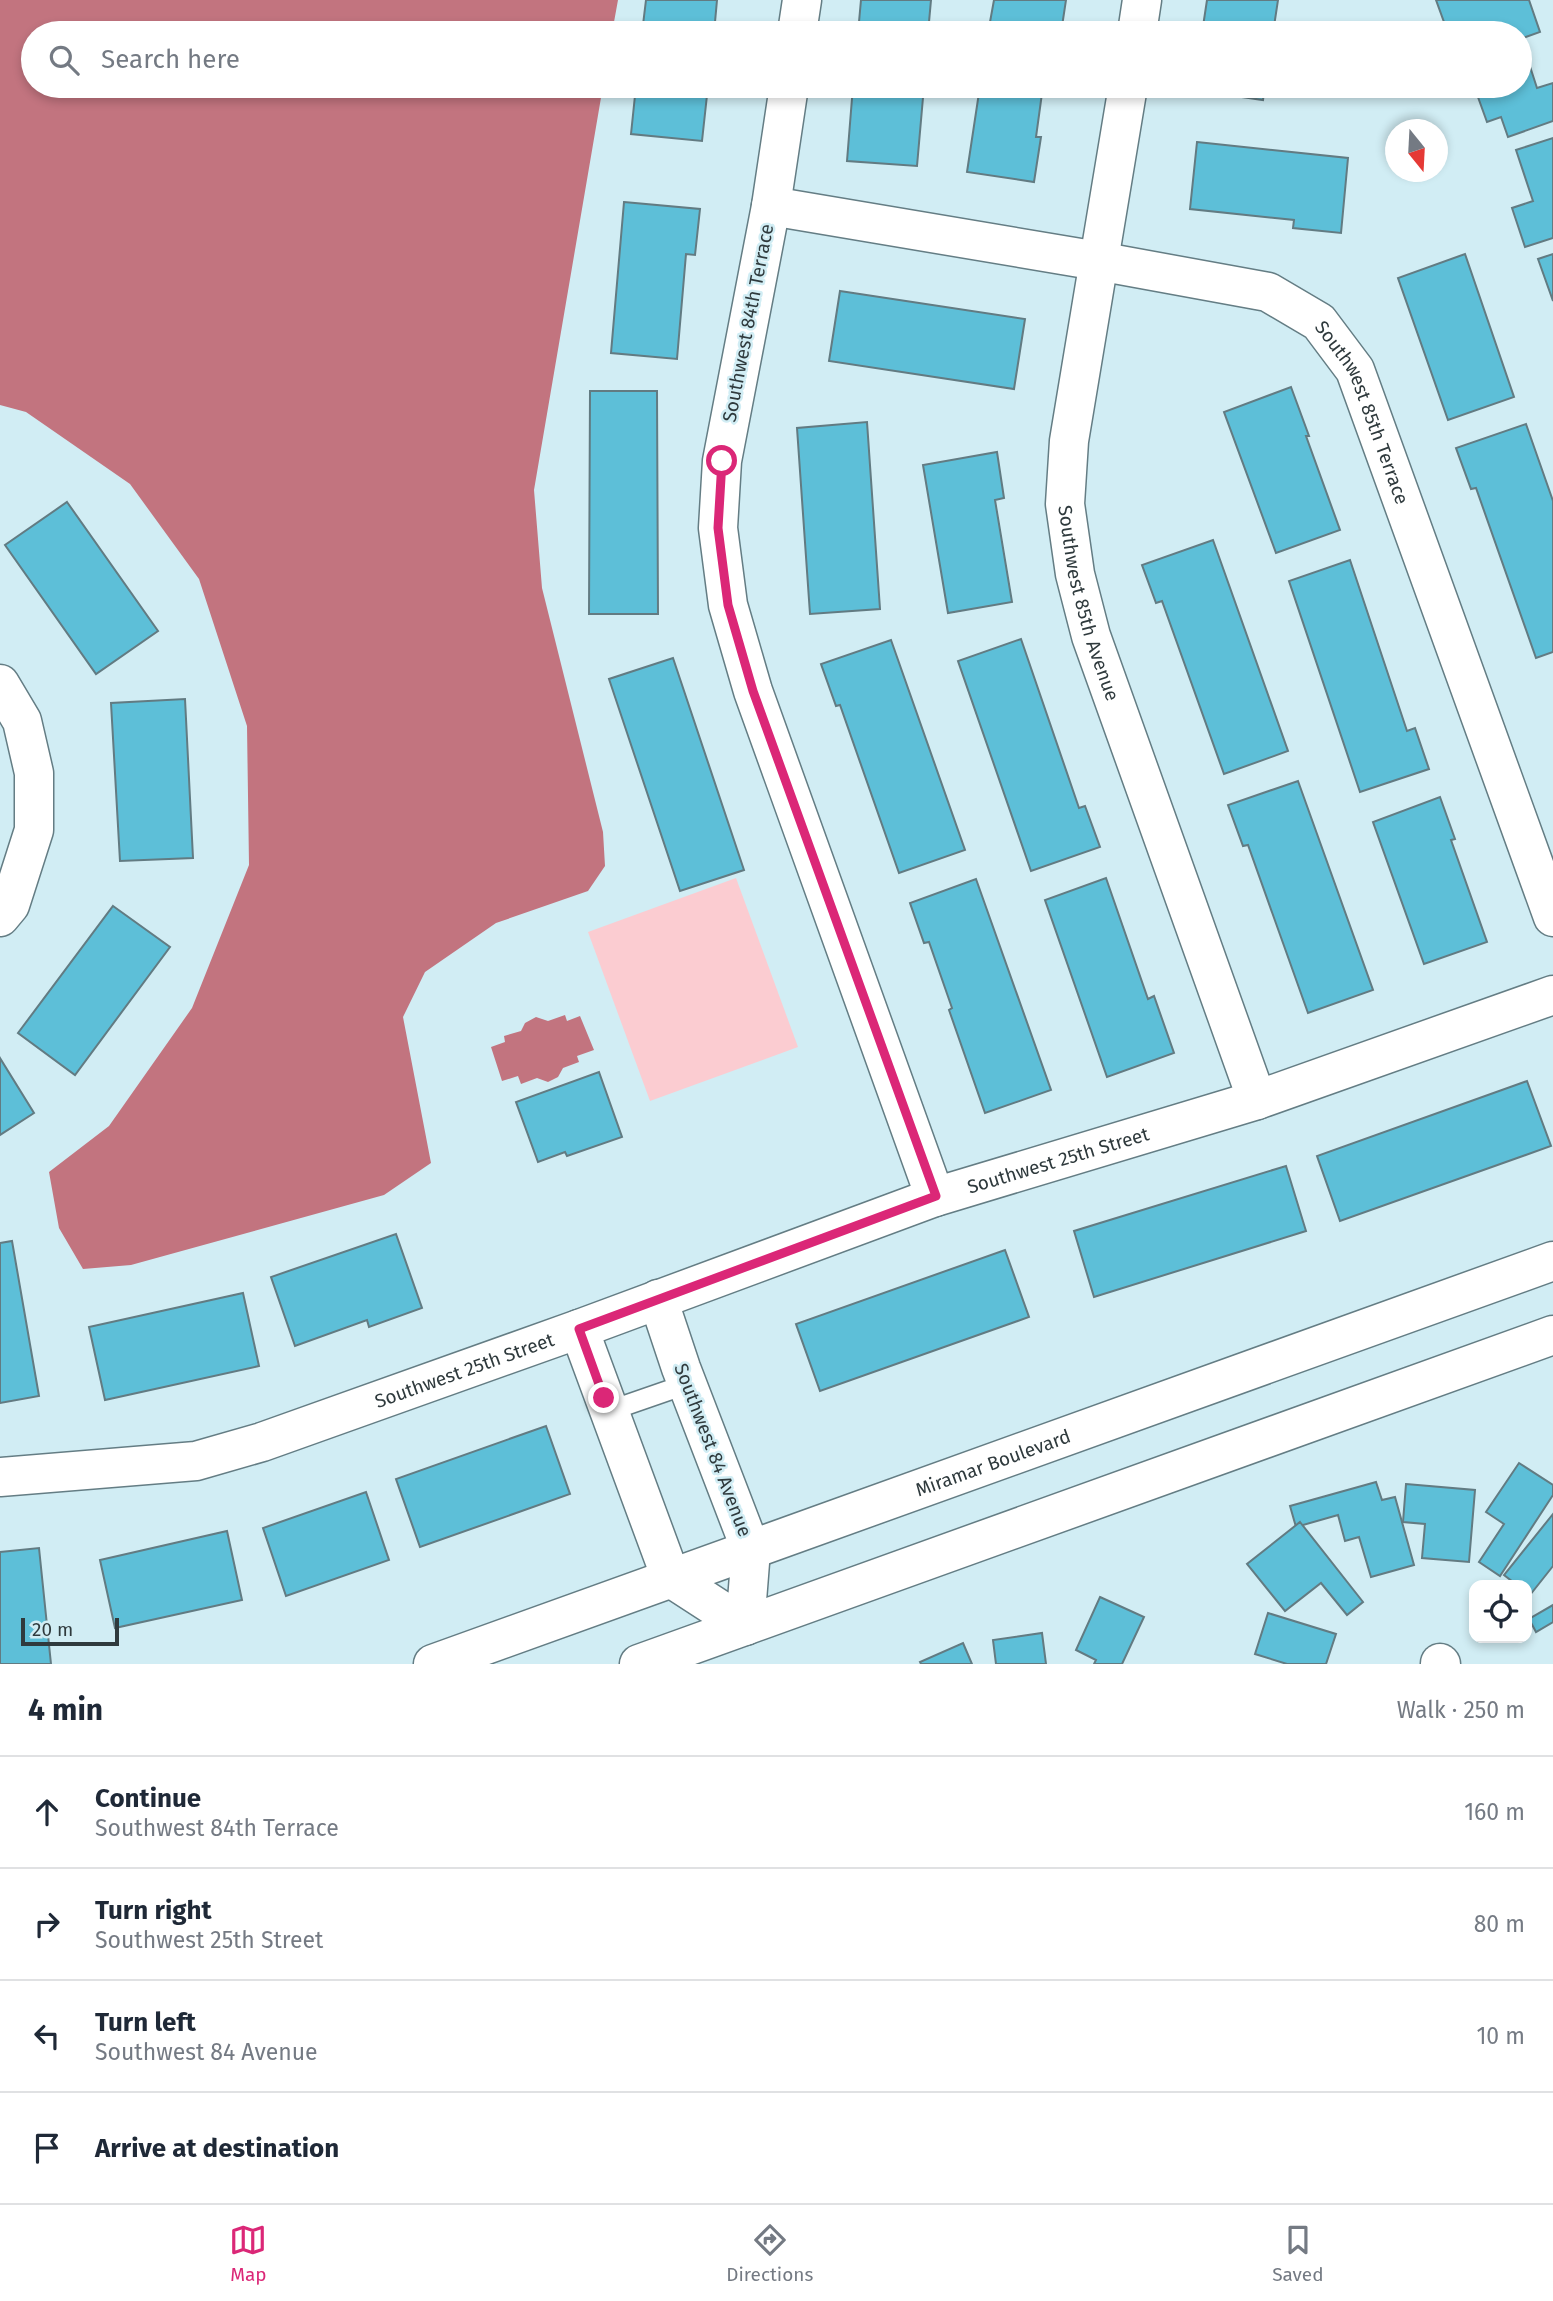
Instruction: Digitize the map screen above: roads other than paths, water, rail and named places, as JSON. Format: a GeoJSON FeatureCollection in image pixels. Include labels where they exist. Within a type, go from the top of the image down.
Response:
{"type":"FeatureCollection","features":[{"type":"Feature","properties":{"kind":"street"},"geometry":{"type":"LineString","coordinates":[[799,21],[802,0]]}},
{"type":"Feature","properties":{"kind":"street"},"geometry":{"type":"LineString","coordinates":[[1139,21],[1142,0]]}},
{"type":"Feature","properties":{"kind":"street","name":"Southwest 84th Terrace"},"geometry":{"type":"LineString","coordinates":[[787,98],[771,206],[722,461],[718,528],[728,605],[753,691],[936,1196]]}},
{"type":"Feature","properties":{"kind":"street","name":"Southwest 85th Avenue"},"geometry":{"type":"LineString","coordinates":[[1126,98],[1069,441],[1065,505],[1075,574],[1091,636],[1257,1100]]}},
{"type":"Feature","properties":{"kind":"street","name":"Southwest 85th Terrace"},"geometry":{"type":"LineString","coordinates":[[771,206],[1268,292],[1319,322],[1355,370],[1553,917]]}},
{"type":"Feature","properties":{"kind":"street"},"geometry":{"type":"LineString","coordinates":[[0,684],[22,721],[34,773],[34,830],[10,905],[0,917]]}},
{"type":"Feature","properties":{"kind":"street","name":"Southwest 25th Street"},"geometry":{"type":"LineString","coordinates":[[0,1477],[196,1461],[262,1442],[579,1329],[936,1196],[1257,1100],[1553,995]]}},
{"type":"Feature","properties":{"kind":"street","name":"Miramar Boulevard"},"geometry":{"type":"LineString","coordinates":[[433,1664],[1553,1261]]}},
{"type":"Feature","properties":{"kind":"street","name":"Southwest 84 Avenue"},"geometry":{"type":"LineString","coordinates":[[658,1299],[687,1384],[751,1550],[746,1626]]}},
{"type":"Feature","properties":{"kind":"street"},"geometry":{"type":"LineString","coordinates":[[579,1329],[670,1578],[746,1626]]}},
{"type":"Feature","properties":{"kind":"street"},"geometry":{"type":"LineString","coordinates":[[639,1664],[1553,1335]]}},
{"type":"Feature","properties":{"kind":"lane"},"geometry":{"type":"LineString","coordinates":[[609,1411],[687,1384]]}}]}
